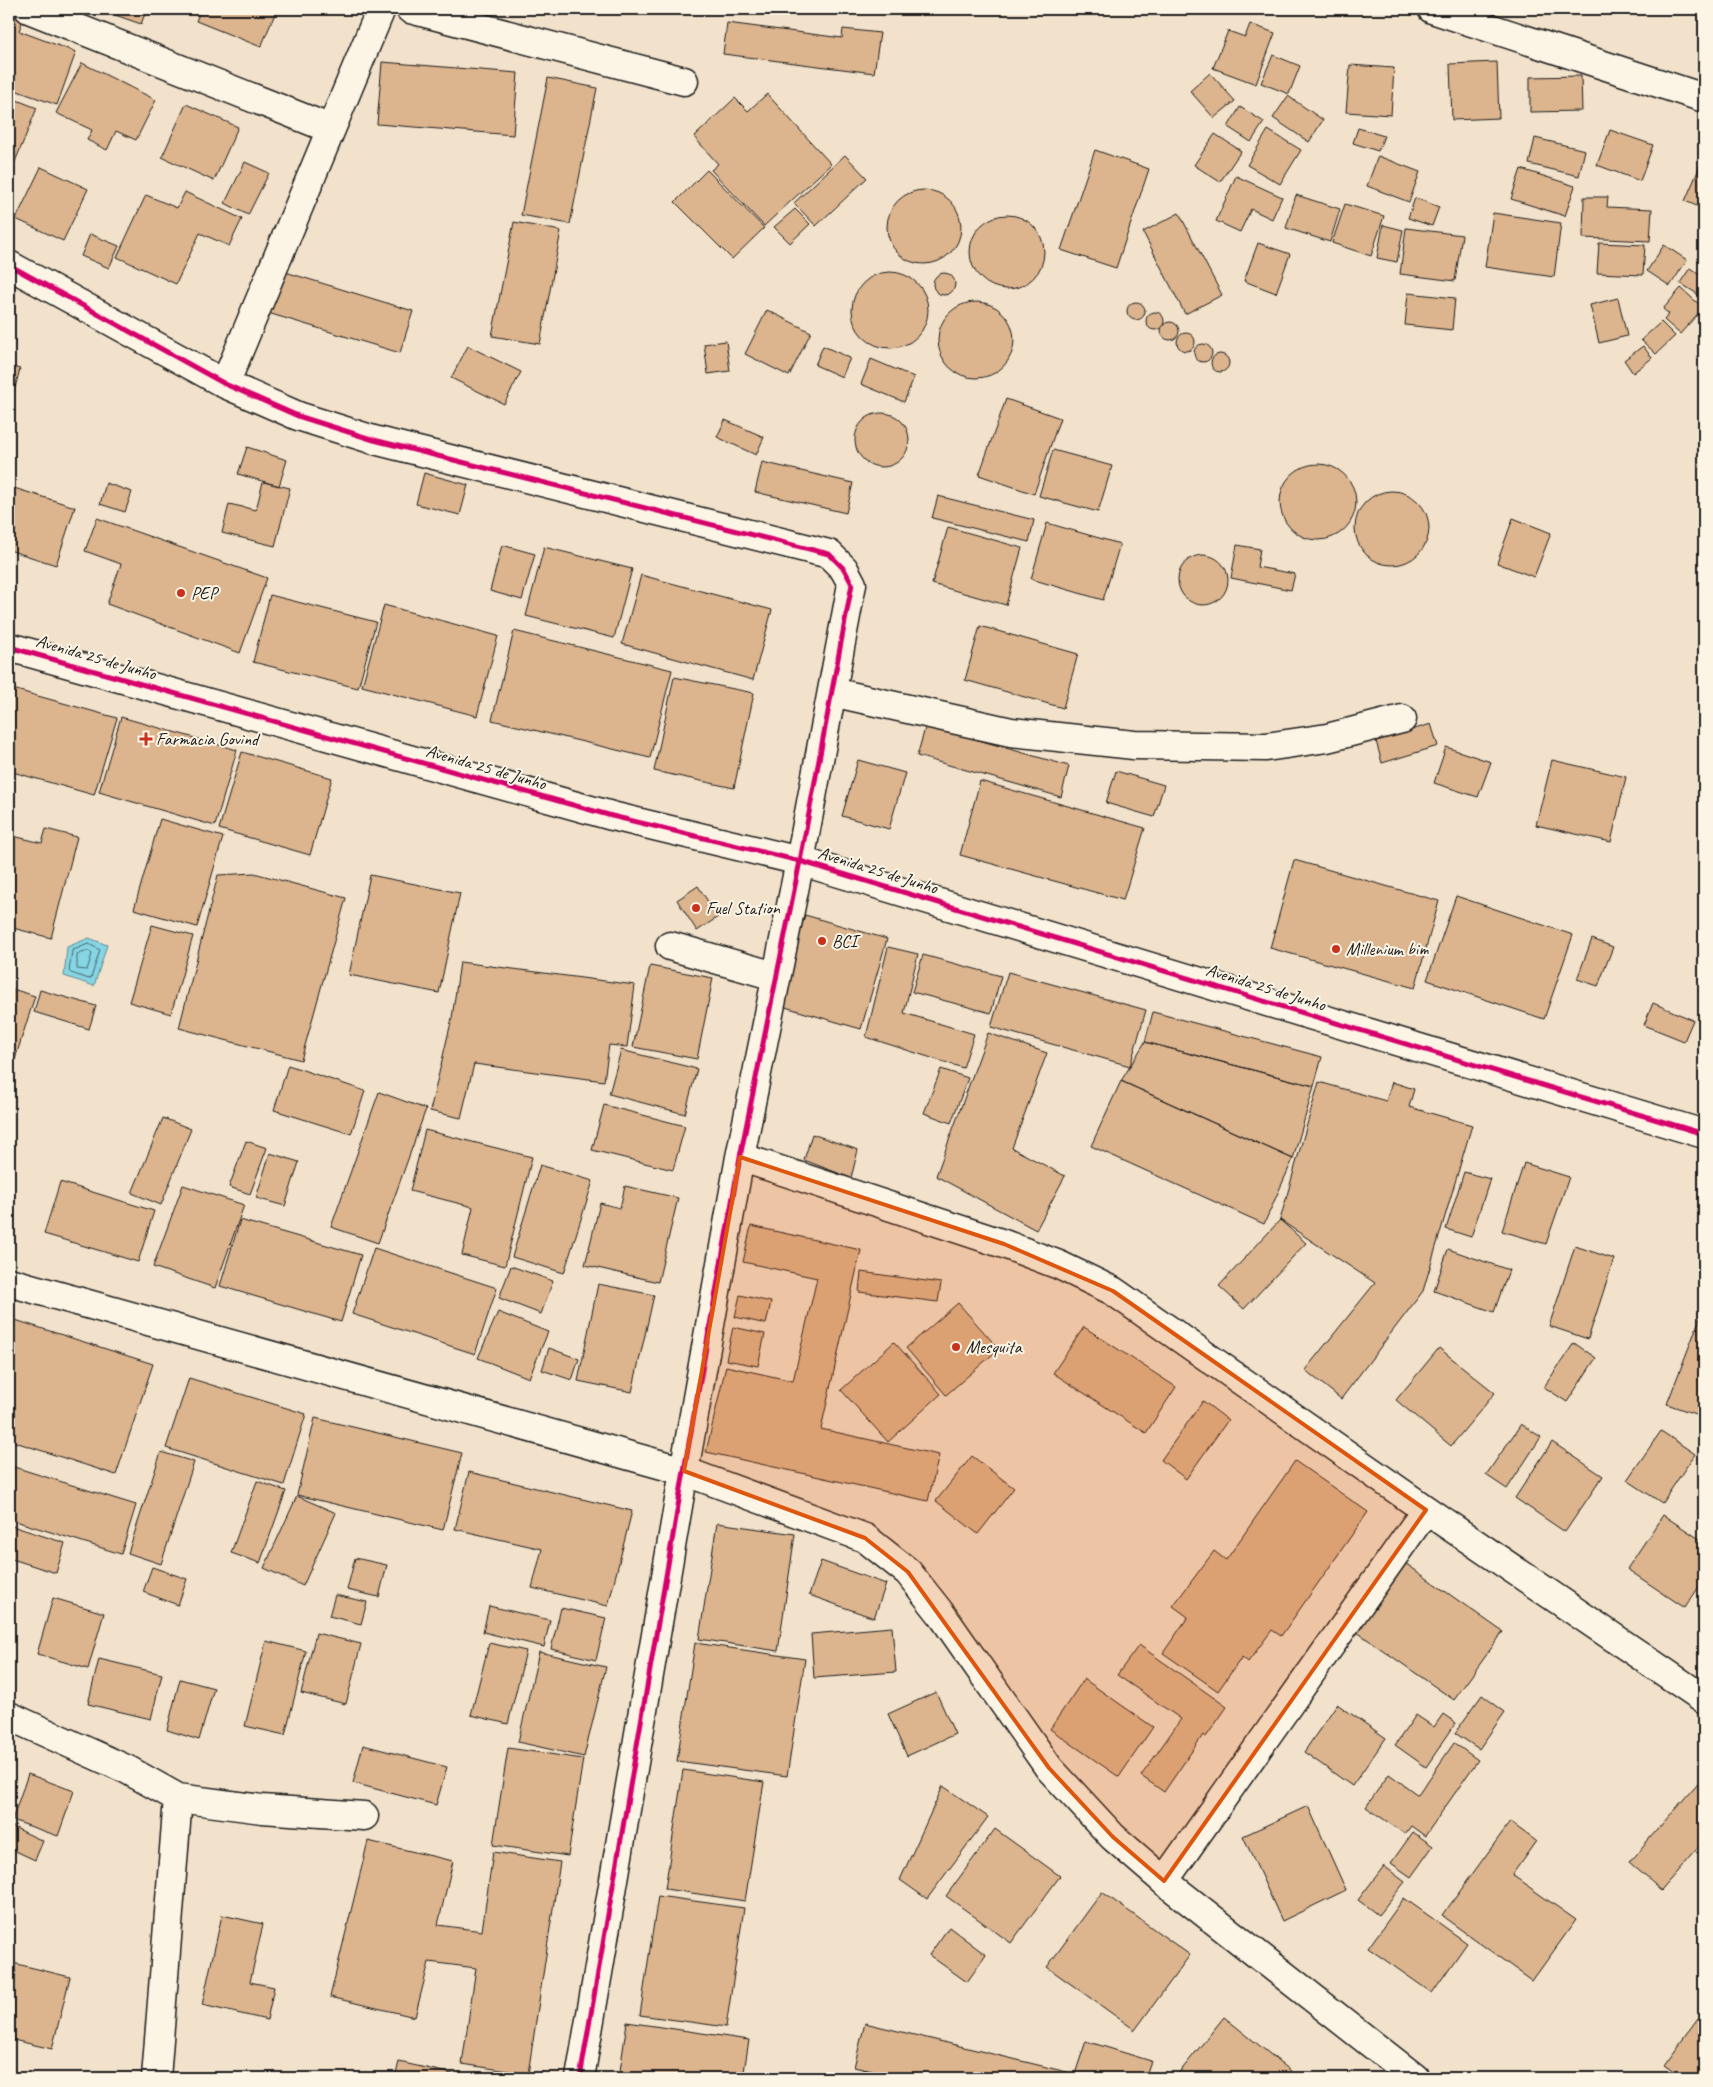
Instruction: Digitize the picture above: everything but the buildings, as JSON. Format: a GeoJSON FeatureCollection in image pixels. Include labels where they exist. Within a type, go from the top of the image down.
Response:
{"type":"FeatureCollection","features":[{"type":"Feature","properties":{"kind":"street"},"geometry":{"type":"LineString","coordinates":[[29,9],[331,129]]}},
{"type":"Feature","properties":{"kind":"street"},"geometry":{"type":"LineString","coordinates":[[225,384],[381,9]]}},
{"type":"Feature","properties":{"kind":"street"},"geometry":{"type":"LineString","coordinates":[[410,9],[684,81]]}},
{"type":"Feature","properties":{"kind":"street"},"geometry":{"type":"LineString","coordinates":[[1432,9],[1704,98]]}},
{"type":"Feature","properties":{"kind":"street"},"geometry":{"type":"LineString","coordinates":[[9,266],[225,384],[298,416],[374,440],[830,554],[844,569],[852,584],[800,861],[740,1156],[580,2078]]}},
{"type":"Feature","properties":{"kind":"street","name":"Avenida 25 de Junho"},"geometry":{"type":"LineString","coordinates":[[9,647],[612,816],[800,861],[1704,1134]]}},
{"type":"Feature","properties":{"kind":"street"},"geometry":{"type":"LineString","coordinates":[[832,692],[1011,732],[1134,745],[1266,747],[1327,738],[1402,719]]}},
{"type":"Feature","properties":{"kind":"street"},"geometry":{"type":"LineString","coordinates":[[670,946],[776,976]]}},
{"type":"Feature","properties":{"kind":"street"},"geometry":{"type":"LineString","coordinates":[[740,1156],[1004,1244],[1059,1264],[1113,1291],[1426,1510],[1704,1699]]}},
{"type":"Feature","properties":{"kind":"street"},"geometry":{"type":"LineString","coordinates":[[9,1282],[684,1471],[865,1538],[908,1572],[942,1615],[1050,1768],[1113,1837],[1164,1881],[1415,2078]]}},
{"type":"Feature","properties":{"kind":"street"},"geometry":{"type":"LineString","coordinates":[[1164,1881],[1426,1510]]}},
{"type":"Feature","properties":{"kind":"street"},"geometry":{"type":"LineString","coordinates":[[9,1716],[128,1770],[178,1798],[262,1809],[364,1816]]}},
{"type":"Feature","properties":{"kind":"street"},"geometry":{"type":"LineString","coordinates":[[156,2078],[178,1798]]}},
{"type":"Feature","properties":{"kind":"highlighted area"},"geometry":{"type":"Polygon","coordinates":[[[740,1157],[1004,1244],[1113,1291],[1426,1510],[1164,1881],[1113,1837],[1049,1768],[908,1572],[865,1538],[684,1471],[740,1157]]]}},
{"type":"Feature","properties":{"kind":"water"},"geometry":{"type":"Polygon","coordinates":[[[89,938],[107,945],[94,986],[64,976],[67,947],[89,938]]]}},
{"type":"Feature","properties":{"kind":"cycle path"},"geometry":{"type":"LineString","coordinates":[[9,265],[225,384],[298,416],[374,440],[829,554],[844,569],[852,584],[800,861],[740,1157],[580,2078]]}},
{"type":"Feature","properties":{"kind":"cycle path"},"geometry":{"type":"LineString","coordinates":[[9,647],[612,816],[800,861],[1704,1134]]}},
{"type":"Feature","properties":{"kind":"place","name":"PEP"},"geometry":{"type":"Point","coordinates":[181,593]}},
{"type":"Feature","properties":{"kind":"place","name":"Farmacia Govind"},"geometry":{"type":"Point","coordinates":[146,739]}},
{"type":"Feature","properties":{"kind":"place","name":"Fuel Station"},"geometry":{"type":"Point","coordinates":[696,908]}},
{"type":"Feature","properties":{"kind":"place","name":"BCI"},"geometry":{"type":"Point","coordinates":[822,941]}},
{"type":"Feature","properties":{"kind":"place","name":"Millenium bim"},"geometry":{"type":"Point","coordinates":[1336,949]}},
{"type":"Feature","properties":{"kind":"place","name":"Mesquita"},"geometry":{"type":"Point","coordinates":[956,1347]}}]}
